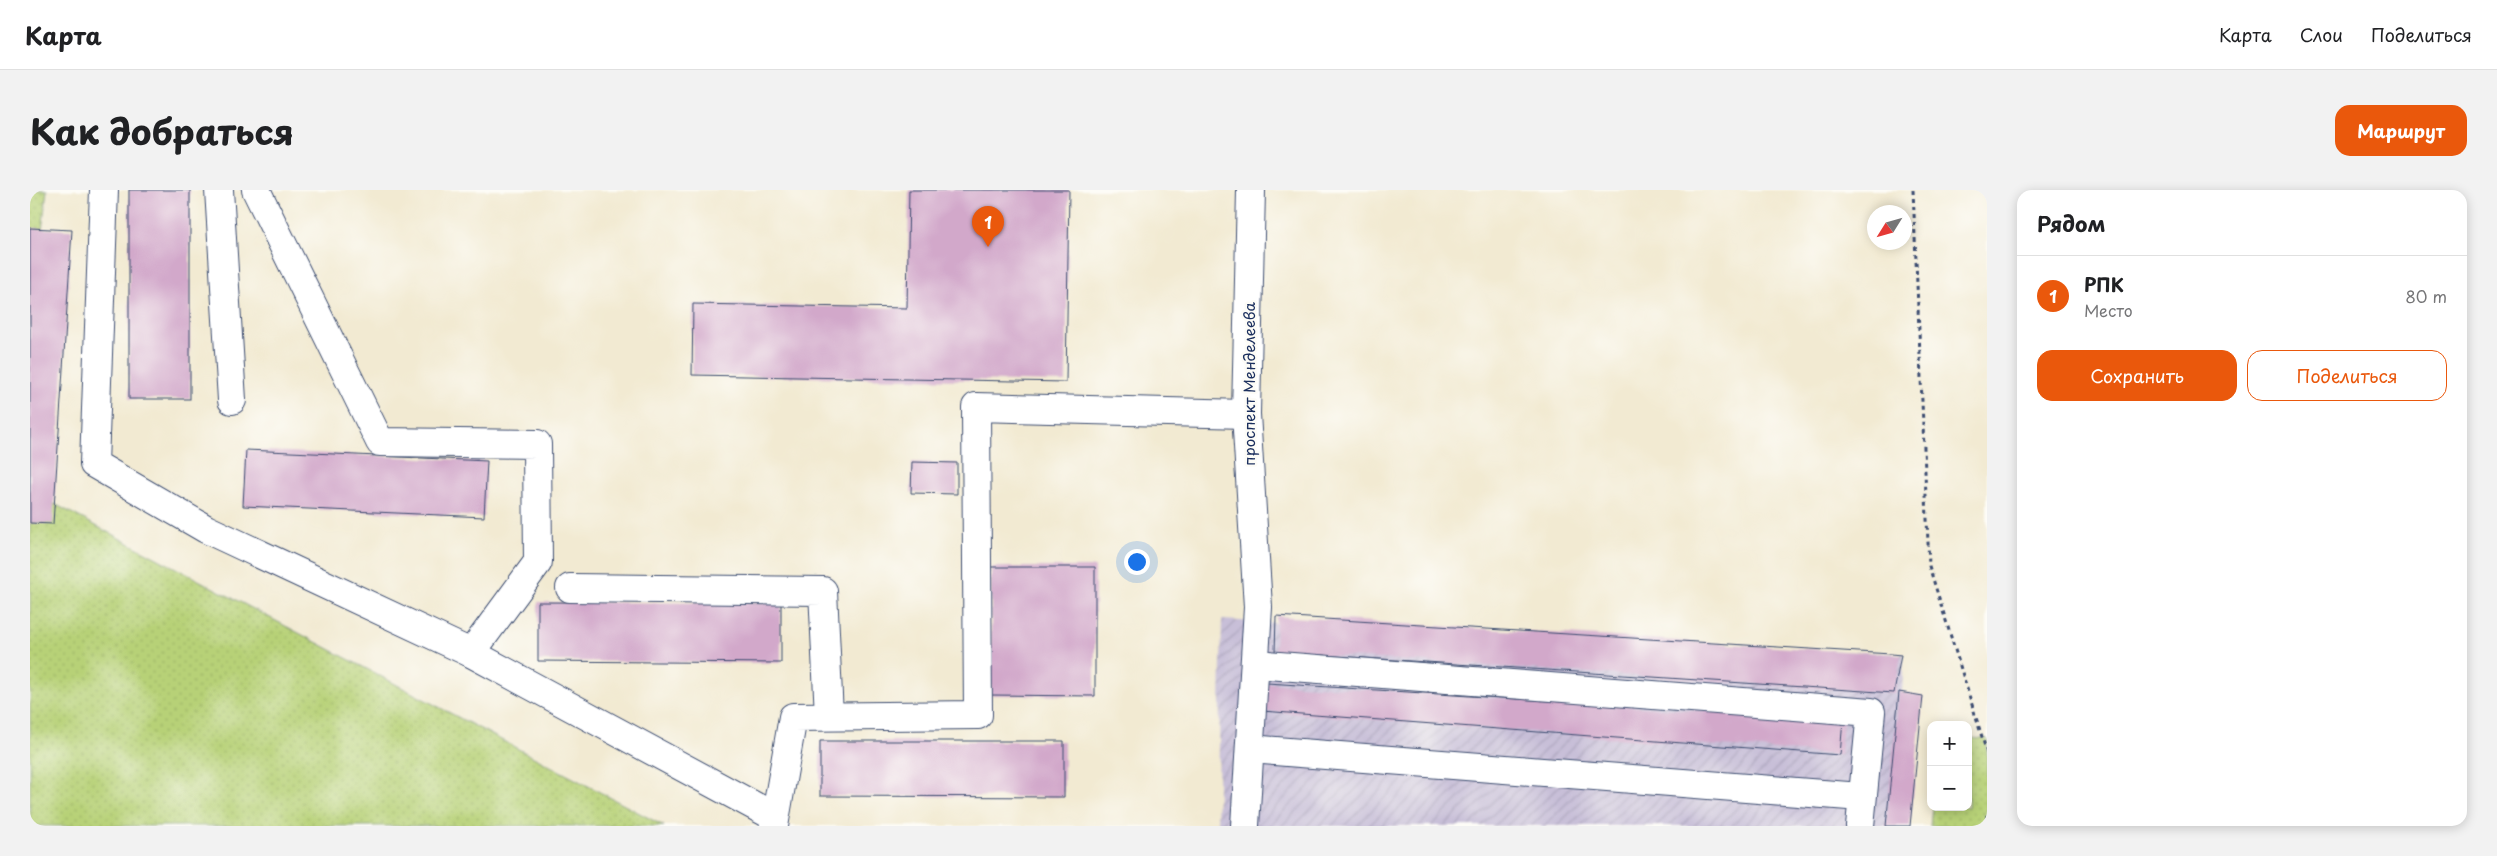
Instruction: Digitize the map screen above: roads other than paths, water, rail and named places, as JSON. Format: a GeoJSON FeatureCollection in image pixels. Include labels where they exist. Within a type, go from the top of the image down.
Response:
{"type":"FeatureCollection","features":[{"type":"Feature","properties":{"kind":"street"},"geometry":{"type":"LineString","coordinates":[[104,190],[94,464],[206,530],[471,653],[774,821],[793,717],[978,715],[976,407],[1246,414]]}},
{"type":"Feature","properties":{"kind":"street"},"geometry":{"type":"LineString","coordinates":[[219,190],[232,400]]}},
{"type":"Feature","properties":{"kind":"street"},"geometry":{"type":"LineString","coordinates":[[256,190],[380,442],[537,444],[538,562],[471,653]]}},
{"type":"Feature","properties":{"kind":"street","name":"проспект Менделеева"},"geometry":{"type":"LineString","coordinates":[[1245,826],[1258,607],[1246,414],[1251,190]]}},
{"type":"Feature","properties":{"kind":"street"},"geometry":{"type":"LineString","coordinates":[[570,588],[823,591],[829,716]]}},
{"type":"Feature","properties":{"kind":"street"},"geometry":{"type":"LineString","coordinates":[[1255,664],[1871,712],[1860,826]]}},
{"type":"Feature","properties":{"kind":"street"},"geometry":{"type":"LineString","coordinates":[[1250,749],[1862,796]]}},
{"type":"Feature","properties":{"kind":"place","name":"РПК"},"geometry":{"type":"Point","coordinates":[988,247]}}]}
